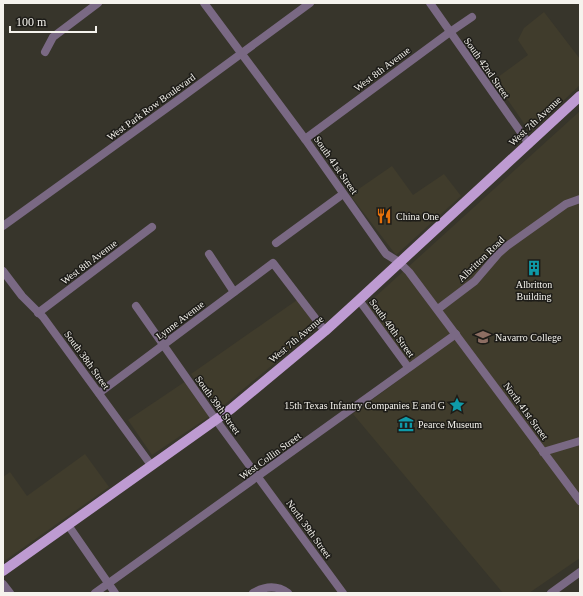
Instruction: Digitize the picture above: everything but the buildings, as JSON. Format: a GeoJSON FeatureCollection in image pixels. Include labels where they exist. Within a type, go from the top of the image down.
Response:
{"type":"FeatureCollection","features":[{"type":"Feature","properties":{"kind":"main road","name":"West 7th Avenue"},"geometry":{"type":"LineString","coordinates":[[3,571],[216,420],[260,386],[325,331],[580,96]]}},
{"type":"Feature","properties":{"kind":"street"},"geometry":{"type":"LineString","coordinates":[[44,52],[53,37],[98,3]]}},
{"type":"Feature","properties":{"kind":"street","name":"South 41st Street"},"geometry":{"type":"LineString","coordinates":[[204,3],[305,139],[386,254],[399,262],[409,272],[456,334]]}},
{"type":"Feature","properties":{"kind":"street","name":"West Park Row Boulevard"},"geometry":{"type":"LineString","coordinates":[[3,226],[310,3]]}},
{"type":"Feature","properties":{"kind":"street","name":"South 42nd Street"},"geometry":{"type":"LineString","coordinates":[[430,3],[529,144]]}},
{"type":"Feature","properties":{"kind":"street","name":"West 8th Avenue"},"geometry":{"type":"LineString","coordinates":[[305,139],[472,17]]}},
{"type":"Feature","properties":{"kind":"street"},"geometry":{"type":"LineString","coordinates":[[276,243],[343,194]]}},
{"type":"Feature","properties":{"kind":"street","name":"Albritton Road"},"geometry":{"type":"LineString","coordinates":[[438,309],[475,281],[507,246],[566,204],[580,199]]}},
{"type":"Feature","properties":{"kind":"street","name":"West 8th Avenue"},"geometry":{"type":"LineString","coordinates":[[38,313],[152,227]]}},
{"type":"Feature","properties":{"kind":"street"},"geometry":{"type":"LineString","coordinates":[[209,254],[234,292]]}},
{"type":"Feature","properties":{"kind":"street","name":"Lynne Avenue"},"geometry":{"type":"LineString","coordinates":[[99,393],[273,264],[325,331]]}},
{"type":"Feature","properties":{"kind":"street","name":"South 38th Street"},"geometry":{"type":"LineString","coordinates":[[3,272],[22,296],[43,317],[152,465]]}},
{"type":"Feature","properties":{"kind":"street","name":"South 40th Street"},"geometry":{"type":"LineString","coordinates":[[359,300],[408,367]]}},
{"type":"Feature","properties":{"kind":"street","name":"South 39th Street"},"geometry":{"type":"LineString","coordinates":[[136,306],[258,477]]}},
{"type":"Feature","properties":{"kind":"street","name":"West Collin Street"},"geometry":{"type":"LineString","coordinates":[[94,593],[456,334]]}},
{"type":"Feature","properties":{"kind":"street","name":"North 41st Street"},"geometry":{"type":"LineString","coordinates":[[456,334],[580,500]]}},
{"type":"Feature","properties":{"kind":"street"},"geometry":{"type":"LineString","coordinates":[[543,452],[580,441]]}},
{"type":"Feature","properties":{"kind":"street","name":"North 39th Street"},"geometry":{"type":"LineString","coordinates":[[258,477],[344,593]]}},
{"type":"Feature","properties":{"kind":"street"},"geometry":{"type":"LineString","coordinates":[[68,525],[115,593]]}},
{"type":"Feature","properties":{"kind":"street"},"geometry":{"type":"LineString","coordinates":[[556,591],[580,572]]}},
{"type":"Feature","properties":{"kind":"street"},"geometry":{"type":"LineString","coordinates":[[3,584],[10,593]]}},
{"type":"Feature","properties":{"kind":"street"},"geometry":{"type":"LineString","coordinates":[[253,593],[271,587],[283,589],[288,593]]}},
{"type":"Feature","properties":{"kind":"shaded area"},"geometry":{"type":"Polygon","coordinates":[[[544,12],[580,59],[580,85],[530,132],[494,80],[528,55],[518,40],[524,28],[544,12]]]}},
{"type":"Feature","properties":{"kind":"shaded area","name":"Navarro College"},"geometry":{"type":"Polygon","coordinates":[[[580,111],[580,558],[529,593],[503,593],[353,414],[411,371],[364,307],[580,111]]]}},
{"type":"Feature","properties":{"kind":"shaded area"},"geometry":{"type":"Polygon","coordinates":[[[392,166],[413,195],[444,174],[461,196],[396,255],[350,195],[392,166]]]}},
{"type":"Feature","properties":{"kind":"shaded area"},"geometry":{"type":"Polygon","coordinates":[[[297,300],[317,324],[316,329],[218,410],[191,374],[297,300]]]}},
{"type":"Feature","properties":{"kind":"shaded area"},"geometry":{"type":"Polygon","coordinates":[[[186,381],[210,416],[152,455],[128,420],[186,381]]]}},
{"type":"Feature","properties":{"kind":"shaded area"},"geometry":{"type":"Polygon","coordinates":[[[85,454],[109,487],[3,562],[3,477],[10,472],[27,496],[85,454]]]}},
{"type":"Feature","properties":{"kind":"place","name":"China One"},"geometry":{"type":"Point","coordinates":[384,216]}},
{"type":"Feature","properties":{"kind":"place","name":"Albritton Building"},"geometry":{"type":"Point","coordinates":[534,268]}},
{"type":"Feature","properties":{"kind":"place","name":"Navarro College"},"geometry":{"type":"Point","coordinates":[483,337]}},
{"type":"Feature","properties":{"kind":"place","name":"15th Texas Infantry Companies E and G"},"geometry":{"type":"Point","coordinates":[457,405]}},
{"type":"Feature","properties":{"kind":"place","name":"Pearce Museum"},"geometry":{"type":"Point","coordinates":[406,424]}}]}
